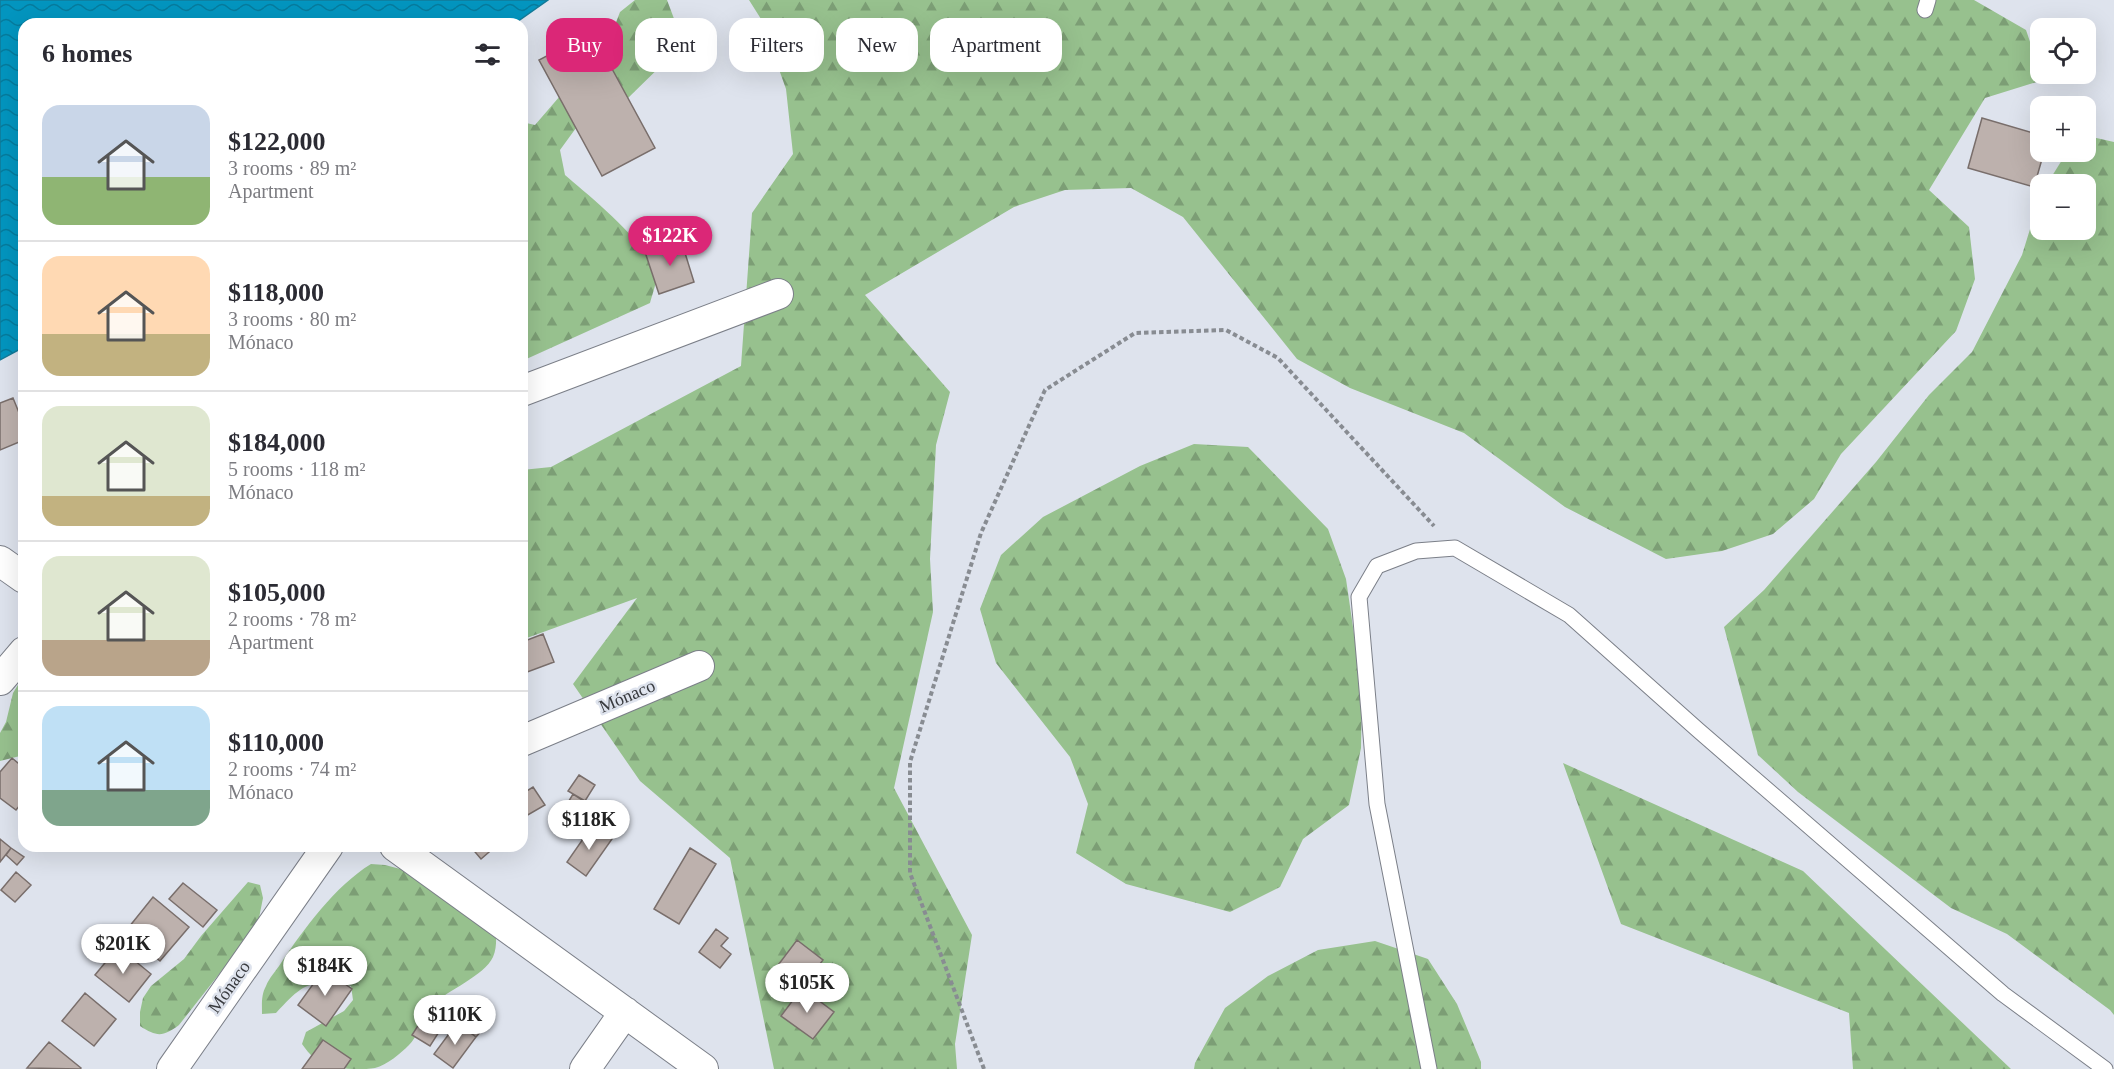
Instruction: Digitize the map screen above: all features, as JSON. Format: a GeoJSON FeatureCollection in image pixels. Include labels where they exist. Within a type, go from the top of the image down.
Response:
{"type":"FeatureCollection","features":[{"type":"Feature","properties":{"kind":"street"},"geometry":{"type":"LineString","coordinates":[[528,389],[778,294]]}},
{"type":"Feature","properties":{"kind":"street"},"geometry":{"type":"LineString","coordinates":[[0,561],[18,574]]}},
{"type":"Feature","properties":{"kind":"street"},"geometry":{"type":"LineString","coordinates":[[0,680],[18,659]]}},
{"type":"Feature","properties":{"kind":"street","name":"Mónaco"},"geometry":{"type":"LineString","coordinates":[[528,738],[699,666]]}},
{"type":"Feature","properties":{"kind":"street","name":"Mónaco"},"geometry":{"type":"LineString","coordinates":[[172,1069],[324,852]]}},
{"type":"Feature","properties":{"kind":"street"},"geometry":{"type":"LineString","coordinates":[[403,852],[703,1069]]}},
{"type":"Feature","properties":{"kind":"street"},"geometry":{"type":"LineString","coordinates":[[585,1069],[625,1012]]}},
{"type":"Feature","properties":{"kind":"lane"},"geometry":{"type":"LineString","coordinates":[[1429,1069],[1377,804],[1359,597],[1377,566],[1416,551],[1455,548],[1569,615],[2003,994],[2105,1069]]}},
{"type":"Feature","properties":{"kind":"path"},"geometry":{"type":"LineString","coordinates":[[984,1069],[910,873],[910,762],[981,533],[1045,390],[1135,333],[1226,330],[1278,358],[1455,548]]}},
{"type":"Feature","properties":{"kind":"green space"},"geometry":{"type":"Polygon","coordinates":[[[635,0],[667,0],[674,18],[635,18],[635,72],[655,72],[627,99],[576,128],[560,150],[565,175],[617,221],[643,250],[652,263],[656,275],[655,285],[650,303],[528,358],[528,123],[535,125],[581,72],[623,72],[623,18],[618,18],[620,12],[635,0]]]}},
{"type":"Feature","properties":{"kind":"green space"},"geometry":{"type":"Polygon","coordinates":[[[749,0],[1974,0],[2026,30],[2030,42],[2030,84],[1985,98],[1929,190],[1969,227],[1975,279],[1956,331],[1841,454],[1814,499],[1773,534],[1722,551],[1666,559],[1565,507],[1464,433],[1350,388],[1297,359],[1183,217],[1131,188],[1065,190],[1014,207],[865,295],[950,392],[936,445],[930,559],[933,612],[894,788],[972,935],[955,1044],[957,1069],[774,1069],[730,858],[640,781],[573,684],[637,598],[528,638],[528,469],[551,467],[741,366],[752,213],[793,154],[786,89],[780,72],[824,72],[824,18],[760,18],[749,0]]]}},
{"type":"Feature","properties":{"kind":"green space"},"geometry":{"type":"Polygon","coordinates":[[[2096,138],[2114,142],[2114,1015],[2007,934],[1951,908],[1798,792],[1758,755],[1724,627],[1764,590],[1876,462],[1929,395],[1972,352],[2022,255],[2030,229],[2030,240],[2096,240],[2096,174],[2053,174],[2061,162],[2096,162],[2096,138]]]}},
{"type":"Feature","properties":{"kind":"green space"},"geometry":{"type":"Polygon","coordinates":[[[1194,444],[1248,447],[1328,529],[1346,579],[1362,689],[1361,748],[1349,805],[1303,839],[1280,887],[1230,912],[1126,884],[1076,853],[1088,804],[1070,757],[996,663],[980,609],[1001,555],[1043,517],[1140,466],[1194,444]]]}},
{"type":"Feature","properties":{"kind":"green space"},"geometry":{"type":"Polygon","coordinates":[[[18,685],[18,756],[0,761],[0,733],[6,722],[13,693],[18,685]]]}},
{"type":"Feature","properties":{"kind":"green space"},"geometry":{"type":"Polygon","coordinates":[[[1563,763],[1803,871],[2011,1069],[1853,1069],[1849,1013],[1621,924],[1563,763]]]}},
{"type":"Feature","properties":{"kind":"green space"},"geometry":{"type":"Polygon","coordinates":[[[371,864],[385,865],[431,877],[496,930],[495,950],[488,964],[474,977],[432,1005],[413,1041],[394,1058],[373,1068],[332,1067],[319,1062],[302,1044],[306,1032],[344,1011],[353,1000],[351,986],[326,983],[308,986],[301,989],[276,1013],[262,1014],[264,989],[321,909],[345,884],[371,864]]]}},
{"type":"Feature","properties":{"kind":"green space"},"geometry":{"type":"Polygon","coordinates":[[[248,882],[260,885],[263,898],[259,918],[242,945],[179,1025],[169,1032],[160,1034],[140,1026],[143,998],[151,986],[184,959],[248,882]]]}},
{"type":"Feature","properties":{"kind":"green space"},"geometry":{"type":"Polygon","coordinates":[[[1375,941],[1428,959],[1457,1004],[1481,1062],[1481,1069],[1194,1069],[1195,1063],[1225,1008],[1268,976],[1318,950],[1375,941]]]}},
{"type":"Feature","properties":{"kind":"water"},"geometry":{"type":"Polygon","coordinates":[[[0,0],[548,0],[522,18],[18,18],[18,350],[0,360],[0,0]]]}},
{"type":"Feature","properties":{"kind":"building"},"geometry":{"type":"Polygon","coordinates":[[[546,56],[546,72],[614,72],[655,148],[602,176],[539,60],[546,56]]]}},
{"type":"Feature","properties":{"kind":"building"},"geometry":{"type":"Polygon","coordinates":[[[1982,118],[2030,132],[2030,162],[2041,162],[2038,174],[2030,174],[2030,186],[1968,168],[1982,118]]]}},
{"type":"Feature","properties":{"kind":"building"},"geometry":{"type":"Polygon","coordinates":[[[681,240],[694,282],[659,294],[645,252],[681,240]]]}},
{"type":"Feature","properties":{"kind":"building"},"geometry":{"type":"Polygon","coordinates":[[[13,398],[18,410],[18,442],[0,450],[0,403],[13,398]]]}},
{"type":"Feature","properties":{"kind":"building"},"geometry":{"type":"Polygon","coordinates":[[[543,634],[554,662],[528,672],[528,640],[543,634]]]}},
{"type":"Feature","properties":{"kind":"building"},"geometry":{"type":"Polygon","coordinates":[[[12,758],[18,763],[18,808],[16,810],[0,798],[0,772],[12,758]]]}},
{"type":"Feature","properties":{"kind":"building"},"geometry":{"type":"Polygon","coordinates":[[[579,775],[595,785],[585,801],[568,791],[579,775]]]}},
{"type":"Feature","properties":{"kind":"building"},"geometry":{"type":"Polygon","coordinates":[[[533,787],[545,805],[528,815],[528,790],[533,787]]]}},
{"type":"Feature","properties":{"kind":"building"},"geometry":{"type":"Polygon","coordinates":[[[573,794],[593,807],[583,823],[563,811],[573,794]]]}},
{"type":"Feature","properties":{"kind":"building"},"geometry":{"type":"Polygon","coordinates":[[[592,826],[612,839],[586,876],[567,862],[592,826]]]}},
{"type":"Feature","properties":{"kind":"building"},"geometry":{"type":"Polygon","coordinates":[[[0,839],[11,848],[0,862],[0,839]]]}},
{"type":"Feature","properties":{"kind":"building"},"geometry":{"type":"Polygon","coordinates":[[[11,848],[24,857],[17,865],[6,855],[11,848]]]}},
{"type":"Feature","properties":{"kind":"building"},"geometry":{"type":"Polygon","coordinates":[[[690,848],[716,864],[679,924],[654,909],[690,848]]]}},
{"type":"Feature","properties":{"kind":"building"},"geometry":{"type":"Polygon","coordinates":[[[475,852],[489,852],[481,859],[475,852]]]}},
{"type":"Feature","properties":{"kind":"building"},"geometry":{"type":"Polygon","coordinates":[[[16,872],[31,885],[15,902],[1,890],[16,872]]]}},
{"type":"Feature","properties":{"kind":"building"},"geometry":{"type":"Polygon","coordinates":[[[183,883],[217,910],[203,927],[169,899],[183,883]]]}},
{"type":"Feature","properties":{"kind":"building"},"geometry":{"type":"Polygon","coordinates":[[[153,897],[189,927],[160,961],[125,932],[153,897]]]}},
{"type":"Feature","properties":{"kind":"building"},"geometry":{"type":"Polygon","coordinates":[[[716,929],[728,938],[721,946],[731,954],[720,968],[699,952],[716,929]]]}},
{"type":"Feature","properties":{"kind":"building"},"geometry":{"type":"Polygon","coordinates":[[[797,940],[823,960],[798,993],[788,985],[782,993],[766,981],[797,940]]]}},
{"type":"Feature","properties":{"kind":"building"},"geometry":{"type":"Polygon","coordinates":[[[118,947],[151,974],[129,1002],[95,975],[118,947]]]}},
{"type":"Feature","properties":{"kind":"building"},"geometry":{"type":"Polygon","coordinates":[[[324,969],[352,989],[326,1026],[298,1005],[324,969]]]}},
{"type":"Feature","properties":{"kind":"building"},"geometry":{"type":"Polygon","coordinates":[[[802,988],[834,1012],[813,1039],[781,1016],[802,988]]]}},
{"type":"Feature","properties":{"kind":"building"},"geometry":{"type":"Polygon","coordinates":[[[85,993],[116,1019],[94,1046],[62,1021],[85,993]]]}},
{"type":"Feature","properties":{"kind":"building"},"geometry":{"type":"Polygon","coordinates":[[[435,999],[453,1010],[430,1046],[412,1035],[435,999]]]}},
{"type":"Feature","properties":{"kind":"building"},"geometry":{"type":"Polygon","coordinates":[[[478,1010],[490,1021],[476,1037],[464,1027],[478,1010]]]}},
{"type":"Feature","properties":{"kind":"building"},"geometry":{"type":"Polygon","coordinates":[[[457,1023],[476,1037],[453,1068],[434,1054],[457,1023]]]}},
{"type":"Feature","properties":{"kind":"building"},"geometry":{"type":"Polygon","coordinates":[[[323,1040],[351,1059],[344,1069],[302,1069],[323,1040]]]}},
{"type":"Feature","properties":{"kind":"building"},"geometry":{"type":"Polygon","coordinates":[[[49,1042],[81,1068],[27,1068],[49,1042]]]}}]}
